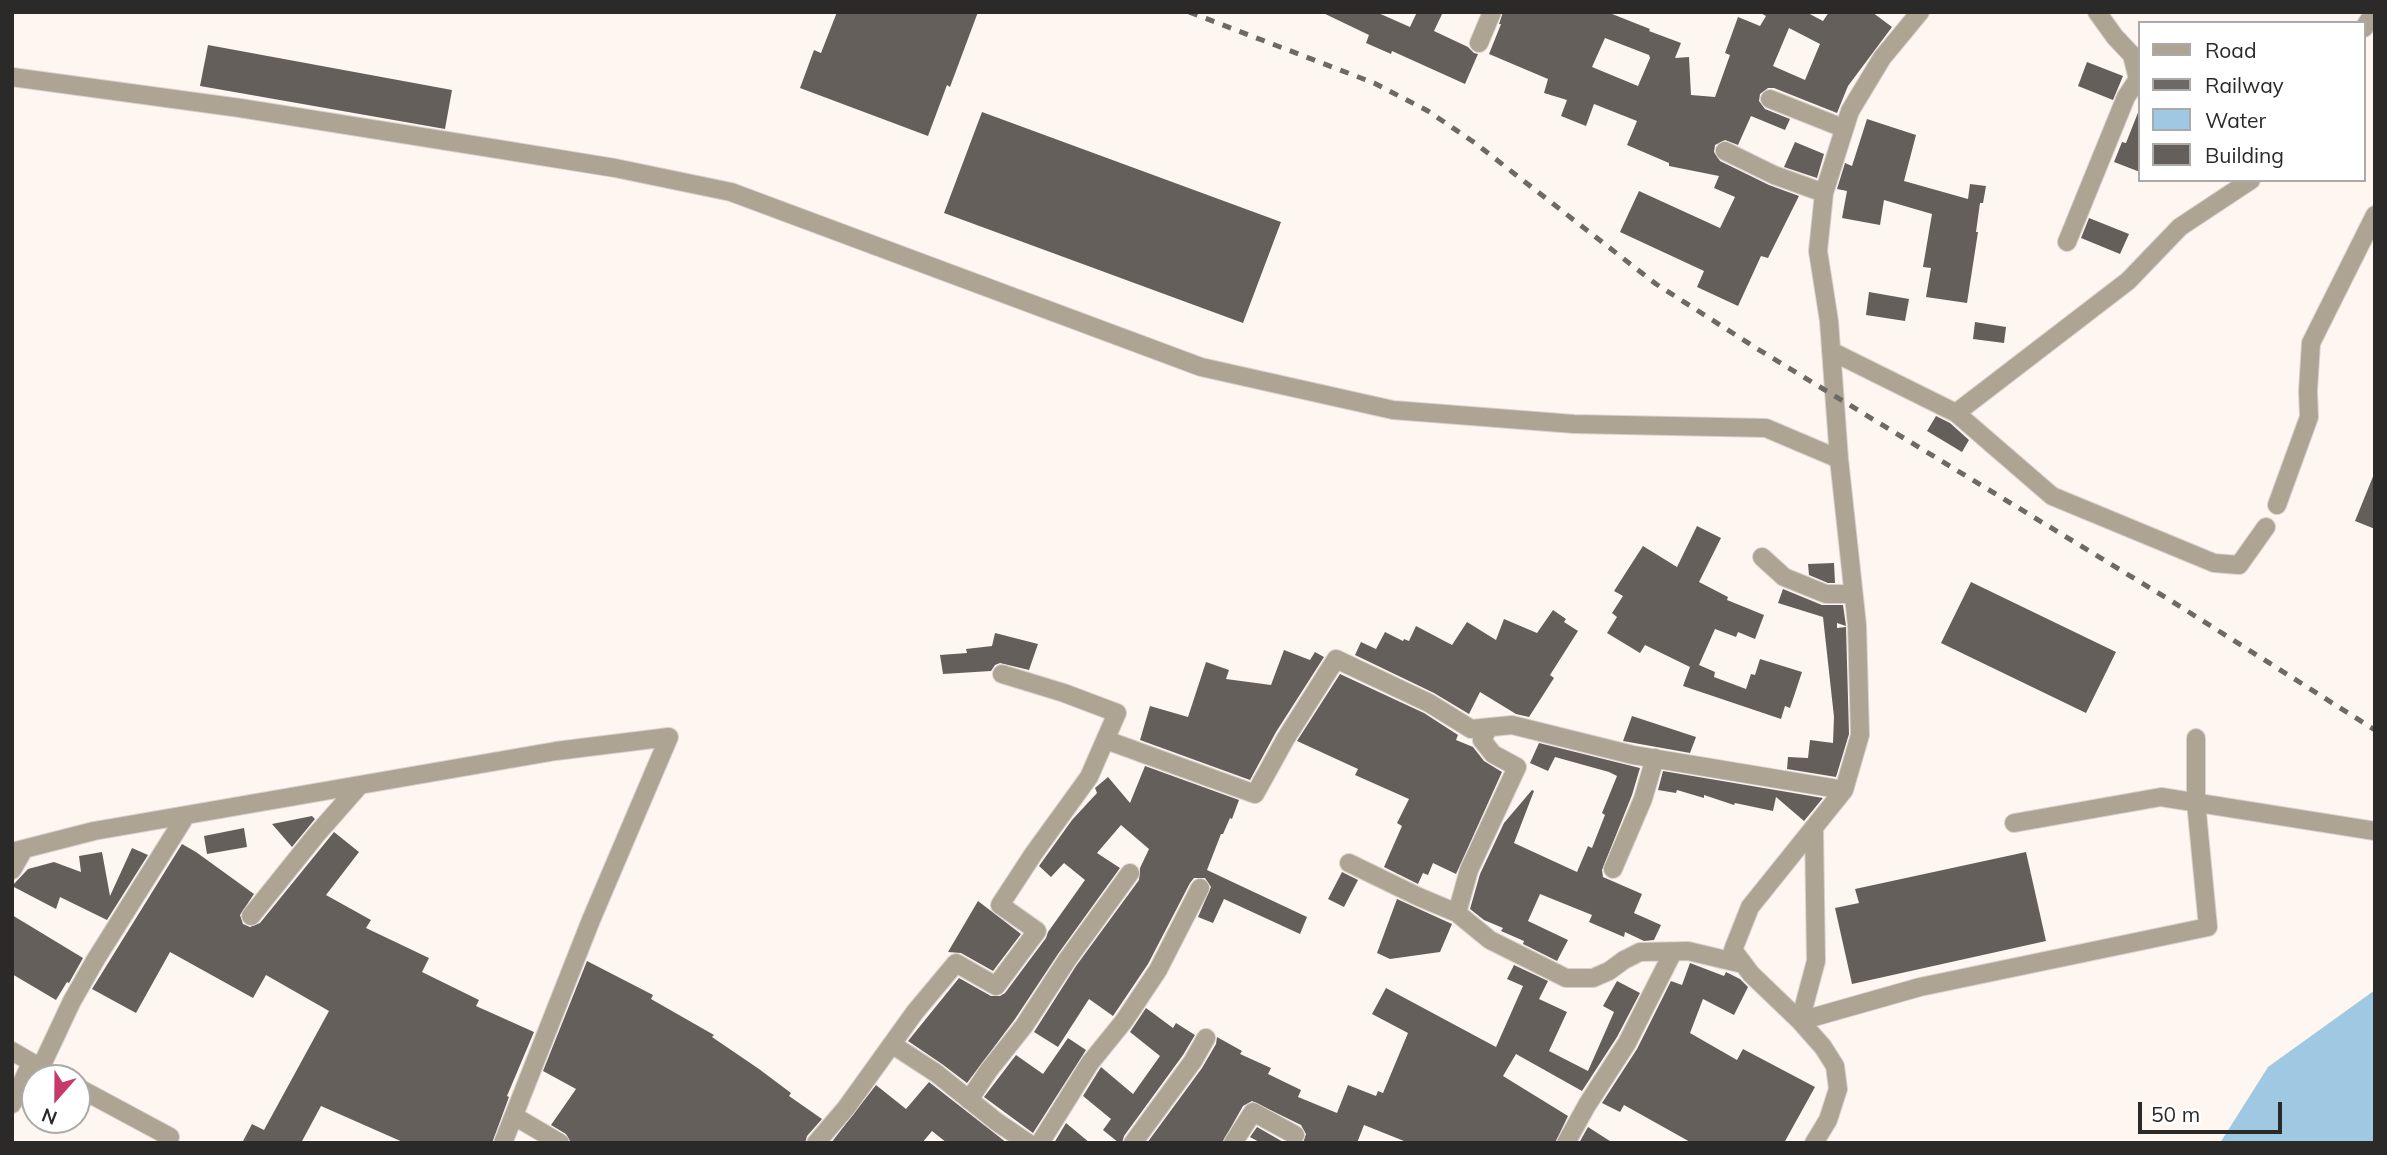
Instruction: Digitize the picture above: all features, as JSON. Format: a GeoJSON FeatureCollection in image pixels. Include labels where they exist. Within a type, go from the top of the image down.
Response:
{"type":"FeatureCollection","features":[{"type":"Feature","properties":{"kind":"street"},"geometry":{"type":"LineString","coordinates":[[1479,43],[1492,12]]}},
{"type":"Feature","properties":{"kind":"street"},"geometry":{"type":"LineString","coordinates":[[1814,1143],[1828,1120],[1838,1089],[1835,1066],[1823,1047],[1751,974],[1733,950],[1750,907],[1844,790],[1860,735],[1857,625],[1839,459],[1831,351],[1818,250],[1824,192],[1850,111],[1882,58],[1920,12]]}},
{"type":"Feature","properties":{"kind":"street"},"geometry":{"type":"LineString","coordinates":[[2097,12],[2132,55],[2138,76]]}},
{"type":"Feature","properties":{"kind":"street"},"geometry":{"type":"LineString","coordinates":[[12,77],[240,108],[519,152],[731,192],[1202,367],[1393,410],[1574,424],[1766,428],[1839,459]]}},
{"type":"Feature","properties":{"kind":"street"},"geometry":{"type":"LineString","coordinates":[[2067,242],[2126,97],[2138,80]]}},
{"type":"Feature","properties":{"kind":"street"},"geometry":{"type":"LineString","coordinates":[[1770,99],[1843,128]]}},
{"type":"Feature","properties":{"kind":"street"},"geometry":{"type":"LineString","coordinates":[[1725,151],[1774,175],[1824,192]]}},
{"type":"Feature","properties":{"kind":"street"},"geometry":{"type":"LineString","coordinates":[[1956,413],[2128,281],[2180,227],[2248,182]]}},
{"type":"Feature","properties":{"kind":"street"},"geometry":{"type":"LineString","coordinates":[[2277,505],[2309,417],[2311,343],[2375,215]]}},
{"type":"Feature","properties":{"kind":"street"},"geometry":{"type":"LineString","coordinates":[[1831,351],[1956,413],[2052,496],[2214,562],[2239,565],[2266,527]]}},
{"type":"Feature","properties":{"kind":"street"},"geometry":{"type":"LineString","coordinates":[[1762,557],[1784,577],[1826,594],[1853,594]]}},
{"type":"Feature","properties":{"kind":"street"},"geometry":{"type":"LineString","coordinates":[[1106,740],[1255,794],[1286,738],[1336,659],[1429,703],[1471,729],[1512,725],[1633,755],[1844,790]]}},
{"type":"Feature","properties":{"kind":"street"},"geometry":{"type":"LineString","coordinates":[[816,1143],[846,1108],[915,1012],[956,963],[996,986],[1037,931],[1000,905],[1089,777],[1117,713],[1002,674]]}},
{"type":"Feature","properties":{"kind":"street"},"geometry":{"type":"LineString","coordinates":[[1457,913],[1469,870],[1517,766],[1493,754],[1482,740],[1489,727]]}},
{"type":"Feature","properties":{"kind":"street"},"geometry":{"type":"LineString","coordinates":[[12,870],[18,850],[94,831],[556,751],[669,737],[591,920],[503,1143]]}},
{"type":"Feature","properties":{"kind":"street"},"geometry":{"type":"LineString","coordinates":[[1800,1021],[1920,987],[2208,927],[2196,802],[2196,738]]}},
{"type":"Feature","properties":{"kind":"street"},"geometry":{"type":"LineString","coordinates":[[1613,869],[1643,799],[1655,758]]}},
{"type":"Feature","properties":{"kind":"street"},"geometry":{"type":"LineString","coordinates":[[251,916],[360,785]]}},
{"type":"Feature","properties":{"kind":"street"},"geometry":{"type":"LineString","coordinates":[[2014,823],[2161,797],[2375,831]]}},
{"type":"Feature","properties":{"kind":"street"},"geometry":{"type":"LineString","coordinates":[[37,1064],[96,959],[185,817]]}},
{"type":"Feature","properties":{"kind":"street"},"geometry":{"type":"LineString","coordinates":[[1800,1021],[1816,961],[1814,830]]}},
{"type":"Feature","properties":{"kind":"street"},"geometry":{"type":"LineString","coordinates":[[1349,863],[1457,913],[1490,940],[1566,978],[1593,978],[1640,952],[1688,951],[1744,964]]}},
{"type":"Feature","properties":{"kind":"street"},"geometry":{"type":"LineString","coordinates":[[969,1100],[1130,873]]}},
{"type":"Feature","properties":{"kind":"street"},"geometry":{"type":"LineString","coordinates":[[1040,1143],[1090,1063],[1124,1021],[1158,970],[1200,888]]}},
{"type":"Feature","properties":{"kind":"street"},"geometry":{"type":"LineString","coordinates":[[1566,1143],[1627,1043],[1674,951]]}},
{"type":"Feature","properties":{"kind":"street"},"geometry":{"type":"LineString","coordinates":[[1133,1143],[1193,1061],[1206,1038]]}},
{"type":"Feature","properties":{"kind":"street"},"geometry":{"type":"LineString","coordinates":[[893,1045],[936,1073],[1028,1143]]}},
{"type":"Feature","properties":{"kind":"street"},"geometry":{"type":"LineString","coordinates":[[12,1051],[33,1064]]}},
{"type":"Feature","properties":{"kind":"street"},"geometry":{"type":"LineString","coordinates":[[91,1095],[170,1137]]}},
{"type":"Feature","properties":{"kind":"street"},"geometry":{"type":"LineString","coordinates":[[1233,1143],[1253,1112],[1295,1135]]}},
{"type":"Feature","properties":{"kind":"street"},"geometry":{"type":"LineString","coordinates":[[514,1116],[560,1143]]}},
{"type":"Feature","properties":{"kind":"water"},"geometry":{"type":"Polygon","coordinates":[[[2375,990],[2375,1143],[2220,1143],[2268,1067],[2375,990]]]}},
{"type":"Feature","properties":{"kind":"building"},"geometry":{"type":"Polygon","coordinates":[[[837,12],[978,12],[928,136],[800,88],[814,50],[821,53],[837,12]]]}},
{"type":"Feature","properties":{"kind":"building"},"geometry":{"type":"Polygon","coordinates":[[[1321,12],[1376,12],[1410,27],[1417,12],[1443,12],[1434,31],[1478,54],[1465,84],[1392,51],[1391,54],[1366,43],[1369,35],[1321,12]]]}},
{"type":"Feature","properties":{"kind":"building"},"geometry":{"type":"Polygon","coordinates":[[[1503,12],[1607,12],[1681,43],[1675,58],[1689,57],[1691,95],[1715,97],[1730,55],[1725,53],[1738,17],[1760,26],[1766,16],[1759,12],[1806,12],[1823,21],[1829,12],[1872,12],[1892,27],[1848,86],[1837,113],[1768,88],[1760,94],[1759,101],[1765,109],[1790,119],[1785,130],[1751,116],[1738,145],[1725,140],[1715,145],[1714,152],[1720,161],[1799,196],[1768,258],[1761,256],[1738,306],[1697,287],[1704,271],[1620,232],[1639,191],[1720,228],[1735,197],[1714,188],[1719,176],[1669,166],[1669,163],[1627,145],[1637,121],[1594,104],[1586,126],[1561,116],[1567,100],[1544,93],[1548,79],[1489,54],[1503,12]],[[1789,28],[1773,66],[1805,80],[1820,44],[1789,28]],[[1605,38],[1592,67],[1638,86],[1649,55],[1605,38]]]}},
{"type":"Feature","properties":{"kind":"building"},"geometry":{"type":"Polygon","coordinates":[[[208,45],[452,90],[445,129],[200,86],[208,45]]]}},
{"type":"Feature","properties":{"kind":"building"},"geometry":{"type":"Polygon","coordinates":[[[2087,62],[2123,76],[2113,100],[2078,86],[2087,62]]]}},
{"type":"Feature","properties":{"kind":"building"},"geometry":{"type":"Polygon","coordinates":[[[982,112],[1281,222],[1243,323],[944,213],[982,112]]]}},
{"type":"Feature","properties":{"kind":"building"},"geometry":{"type":"Polygon","coordinates":[[[2138,113],[2138,171],[2114,162],[2122,142],[2126,143],[2138,113]]]}},
{"type":"Feature","properties":{"kind":"building"},"geometry":{"type":"Polygon","coordinates":[[[1867,119],[1916,135],[1904,181],[1968,199],[1970,184],[1986,186],[1983,203],[1980,203],[1967,303],[1926,297],[1931,268],[1923,267],[1932,214],[1884,200],[1880,225],[1842,218],[1847,191],[1837,189],[1845,163],[1852,166],[1867,119]]]}},
{"type":"Feature","properties":{"kind":"building"},"geometry":{"type":"Polygon","coordinates":[[[1795,142],[1824,154],[1817,178],[1784,167],[1795,142]]]}},
{"type":"Feature","properties":{"kind":"building"},"geometry":{"type":"Polygon","coordinates":[[[2089,218],[2129,234],[2120,254],[2081,238],[2089,218]]]}},
{"type":"Feature","properties":{"kind":"building"},"geometry":{"type":"Polygon","coordinates":[[[1869,292],[1909,299],[1905,321],[1866,315],[1869,292]]]}},
{"type":"Feature","properties":{"kind":"building"},"geometry":{"type":"Polygon","coordinates":[[[1975,322],[2006,327],[2004,343],[1973,339],[1975,322]]]}},
{"type":"Feature","properties":{"kind":"building"},"geometry":{"type":"Polygon","coordinates":[[[1936,416],[1950,423],[1969,440],[1962,452],[1927,431],[1936,416]]]}},
{"type":"Feature","properties":{"kind":"building"},"geometry":{"type":"Polygon","coordinates":[[[2375,474],[2375,529],[2355,521],[2375,474]]]}},
{"type":"Feature","properties":{"kind":"building"},"geometry":{"type":"Polygon","coordinates":[[[1697,526],[1721,538],[1699,582],[1728,597],[1727,600],[1764,615],[1755,639],[1738,632],[1736,637],[1715,629],[1699,665],[1715,672],[1714,677],[1746,689],[1751,674],[1755,675],[1760,659],[1802,672],[1790,708],[1785,706],[1781,719],[1683,686],[1690,667],[1645,645],[1640,653],[1607,633],[1617,617],[1612,613],[1623,596],[1614,591],[1643,546],[1677,567],[1697,526]]]}},
{"type":"Feature","properties":{"kind":"building"},"geometry":{"type":"Polygon","coordinates":[[[1834,563],[1835,583],[1809,575],[1808,564],[1834,563]]]}},
{"type":"Feature","properties":{"kind":"building"},"geometry":{"type":"Polygon","coordinates":[[[1971,582],[2116,652],[2086,713],[1941,643],[1971,582]]]}},
{"type":"Feature","properties":{"kind":"building"},"geometry":{"type":"Polygon","coordinates":[[[1783,589],[1822,605],[1843,605],[1846,626],[1837,623],[1837,628],[1846,627],[1849,734],[1836,777],[1787,769],[1788,757],[1808,758],[1810,740],[1833,743],[1834,717],[1823,617],[1778,603],[1783,589]]]}},
{"type":"Feature","properties":{"kind":"building"},"geometry":{"type":"Polygon","coordinates":[[[1553,610],[1566,619],[1564,622],[1578,631],[1550,675],[1554,678],[1529,717],[1516,714],[1480,692],[1469,714],[1434,693],[1355,655],[1361,642],[1376,649],[1385,632],[1403,641],[1409,641],[1416,626],[1452,645],[1467,622],[1496,640],[1504,619],[1537,633],[1553,610]]]}},
{"type":"Feature","properties":{"kind":"building"},"geometry":{"type":"Polygon","coordinates":[[[995,633],[1038,644],[1029,670],[1000,663],[991,671],[943,674],[940,655],[967,653],[966,649],[992,646],[995,633]]]}},
{"type":"Feature","properties":{"kind":"building"},"geometry":{"type":"Polygon","coordinates":[[[1284,650],[1310,660],[1315,652],[1324,657],[1276,732],[1250,780],[1140,740],[1150,706],[1188,717],[1206,662],[1229,670],[1226,679],[1271,685],[1284,650]]]}},
{"type":"Feature","properties":{"kind":"building"},"geometry":{"type":"Polygon","coordinates":[[[1340,674],[1424,713],[1458,735],[1456,740],[1473,747],[1484,761],[1502,772],[1456,874],[1433,863],[1428,875],[1423,873],[1418,884],[1384,867],[1402,826],[1397,823],[1409,799],[1355,775],[1358,769],[1297,741],[1340,674]]]}},
{"type":"Feature","properties":{"kind":"building"},"geometry":{"type":"Polygon","coordinates":[[[1632,716],[1696,737],[1690,753],[1623,741],[1632,716]]]}},
{"type":"Feature","properties":{"kind":"building"},"geometry":{"type":"Polygon","coordinates":[[[1539,743],[1640,768],[1602,870],[1603,877],[1642,894],[1634,913],[1661,925],[1654,940],[1644,941],[1625,932],[1624,937],[1589,922],[1592,915],[1540,894],[1528,921],[1568,940],[1557,961],[1501,931],[1503,928],[1484,920],[1470,909],[1480,874],[1504,823],[1532,790],[1534,791],[1514,843],[1577,872],[1588,846],[1592,848],[1617,776],[1555,757],[1548,771],[1530,763],[1539,743]]]}},
{"type":"Feature","properties":{"kind":"building"},"geometry":{"type":"Polygon","coordinates":[[[1145,766],[1239,800],[1232,819],[1230,818],[1221,834],[1207,870],[1307,917],[1300,934],[1224,899],[1213,923],[1198,917],[1211,887],[1205,878],[1194,878],[1148,964],[1113,1016],[1089,999],[1058,1047],[1034,1032],[1076,966],[1139,880],[1140,868],[1149,849],[1121,825],[1097,853],[1120,868],[967,1083],[908,1041],[959,978],[991,996],[1005,993],[1085,880],[1064,863],[1051,877],[1039,866],[1072,820],[1097,793],[1095,788],[1108,777],[1130,803],[1145,766]]]}},
{"type":"Feature","properties":{"kind":"building"},"geometry":{"type":"Polygon","coordinates":[[[1663,771],[1823,798],[1804,821],[1776,797],[1773,811],[1735,803],[1734,805],[1677,790],[1676,793],[1658,790],[1663,771]]]}},
{"type":"Feature","properties":{"kind":"building"},"geometry":{"type":"Polygon","coordinates":[[[312,816],[315,819],[292,847],[272,824],[312,816]]]}},
{"type":"Feature","properties":{"kind":"building"},"geometry":{"type":"Polygon","coordinates":[[[244,828],[247,847],[207,854],[204,836],[244,828]]]}},
{"type":"Feature","properties":{"kind":"building"},"geometry":{"type":"Polygon","coordinates":[[[334,832],[359,852],[326,895],[371,920],[366,928],[429,958],[422,972],[479,1000],[476,1006],[534,1032],[507,1096],[509,1097],[492,1143],[405,1143],[321,1106],[301,1143],[242,1143],[252,1124],[264,1130],[329,1011],[266,975],[253,998],[170,952],[136,1013],[92,989],[182,844],[254,894],[240,915],[243,924],[250,927],[260,923],[334,832]]]}},
{"type":"Feature","properties":{"kind":"building"},"geometry":{"type":"Polygon","coordinates":[[[132,848],[148,855],[107,920],[60,897],[56,909],[12,886],[28,869],[54,862],[81,872],[79,856],[102,852],[110,896],[132,848]]]}},
{"type":"Feature","properties":{"kind":"building"},"geometry":{"type":"Polygon","coordinates":[[[2026,852],[2046,941],[1852,984],[1835,908],[1859,903],[1855,889],[2026,852]]]}},
{"type":"Feature","properties":{"kind":"building"},"geometry":{"type":"Polygon","coordinates":[[[1342,872],[1358,880],[1344,907],[1328,899],[1342,872]]]}},
{"type":"Feature","properties":{"kind":"building"},"geometry":{"type":"Polygon","coordinates":[[[1397,899],[1452,924],[1440,952],[1390,959],[1377,953],[1397,899]]]}},
{"type":"Feature","properties":{"kind":"building"},"geometry":{"type":"Polygon","coordinates":[[[978,901],[1021,934],[993,971],[961,953],[948,952],[978,901]]]}},
{"type":"Feature","properties":{"kind":"building"},"geometry":{"type":"Polygon","coordinates":[[[12,915],[83,958],[56,1000],[12,974],[12,915]]]}},
{"type":"Feature","properties":{"kind":"building"},"geometry":{"type":"Polygon","coordinates":[[[587,961],[653,995],[651,999],[714,1035],[712,1037],[791,1093],[789,1096],[822,1119],[807,1136],[805,1143],[571,1143],[566,1134],[551,1125],[576,1089],[543,1071],[587,961]]]}},
{"type":"Feature","properties":{"kind":"building"},"geometry":{"type":"Polygon","coordinates":[[[1690,963],[1724,976],[1726,972],[1740,979],[1748,987],[1734,1015],[1703,999],[1690,1033],[1737,1060],[1743,1049],[1815,1087],[1784,1143],[1692,1143],[1624,1105],[1620,1112],[1602,1103],[1637,1049],[1671,981],[1682,985],[1690,963]]]}},
{"type":"Feature","properties":{"kind":"building"},"geometry":{"type":"Polygon","coordinates":[[[1514,965],[1548,981],[1539,999],[1567,1012],[1549,1051],[1588,1071],[1614,1012],[1603,1006],[1617,981],[1640,993],[1617,1037],[1582,1091],[1516,1054],[1503,1076],[1568,1116],[1555,1143],[1409,1143],[1364,1125],[1357,1143],[1303,1143],[1306,1134],[1301,1125],[1252,1101],[1243,1106],[1222,1143],[1147,1143],[1202,1068],[1216,1044],[1217,1037],[1242,1051],[1240,1054],[1271,1068],[1268,1074],[1301,1090],[1298,1097],[1337,1113],[1348,1085],[1376,1096],[1378,1091],[1383,1093],[1408,1033],[1372,1014],[1386,988],[1496,1047],[1523,986],[1507,979],[1514,965]]]}},
{"type":"Feature","properties":{"kind":"building"},"geometry":{"type":"Polygon","coordinates":[[[1146,1008],[1173,1028],[1176,1023],[1195,1035],[1124,1136],[1122,1143],[1119,1143],[1103,1130],[1111,1119],[1083,1096],[1101,1067],[1133,1094],[1160,1056],[1130,1032],[1146,1008]]]}},
{"type":"Feature","properties":{"kind":"building"},"geometry":{"type":"Polygon","coordinates":[[[1068,1038],[1086,1050],[1033,1133],[984,1097],[1016,1055],[1043,1074],[1068,1038]]]}},
{"type":"Feature","properties":{"kind":"building"},"geometry":{"type":"Polygon","coordinates":[[[929,1082],[1007,1143],[947,1143],[932,1131],[922,1143],[831,1143],[876,1085],[906,1109],[929,1082]]]}},
{"type":"Feature","properties":{"kind":"building"},"geometry":{"type":"Polygon","coordinates":[[[1066,1123],[1090,1143],[1054,1143],[1066,1123]]]}},
{"type":"Feature","properties":{"kind":"building"},"geometry":{"type":"Polygon","coordinates":[[[1257,1127],[1285,1143],[1261,1143],[1250,1137],[1257,1127]]]}},
{"type":"Feature","properties":{"kind":"building"},"geometry":{"type":"Polygon","coordinates":[[[1588,1127],[1613,1143],[1579,1143],[1588,1127]]]}},
{"type":"Feature","properties":{"kind":"railway"},"geometry":{"type":"LineString","coordinates":[[1189,12],[1374,83],[1428,111],[1475,143],[1656,284],[1756,348],[2173,602],[2375,730]]}}]}
